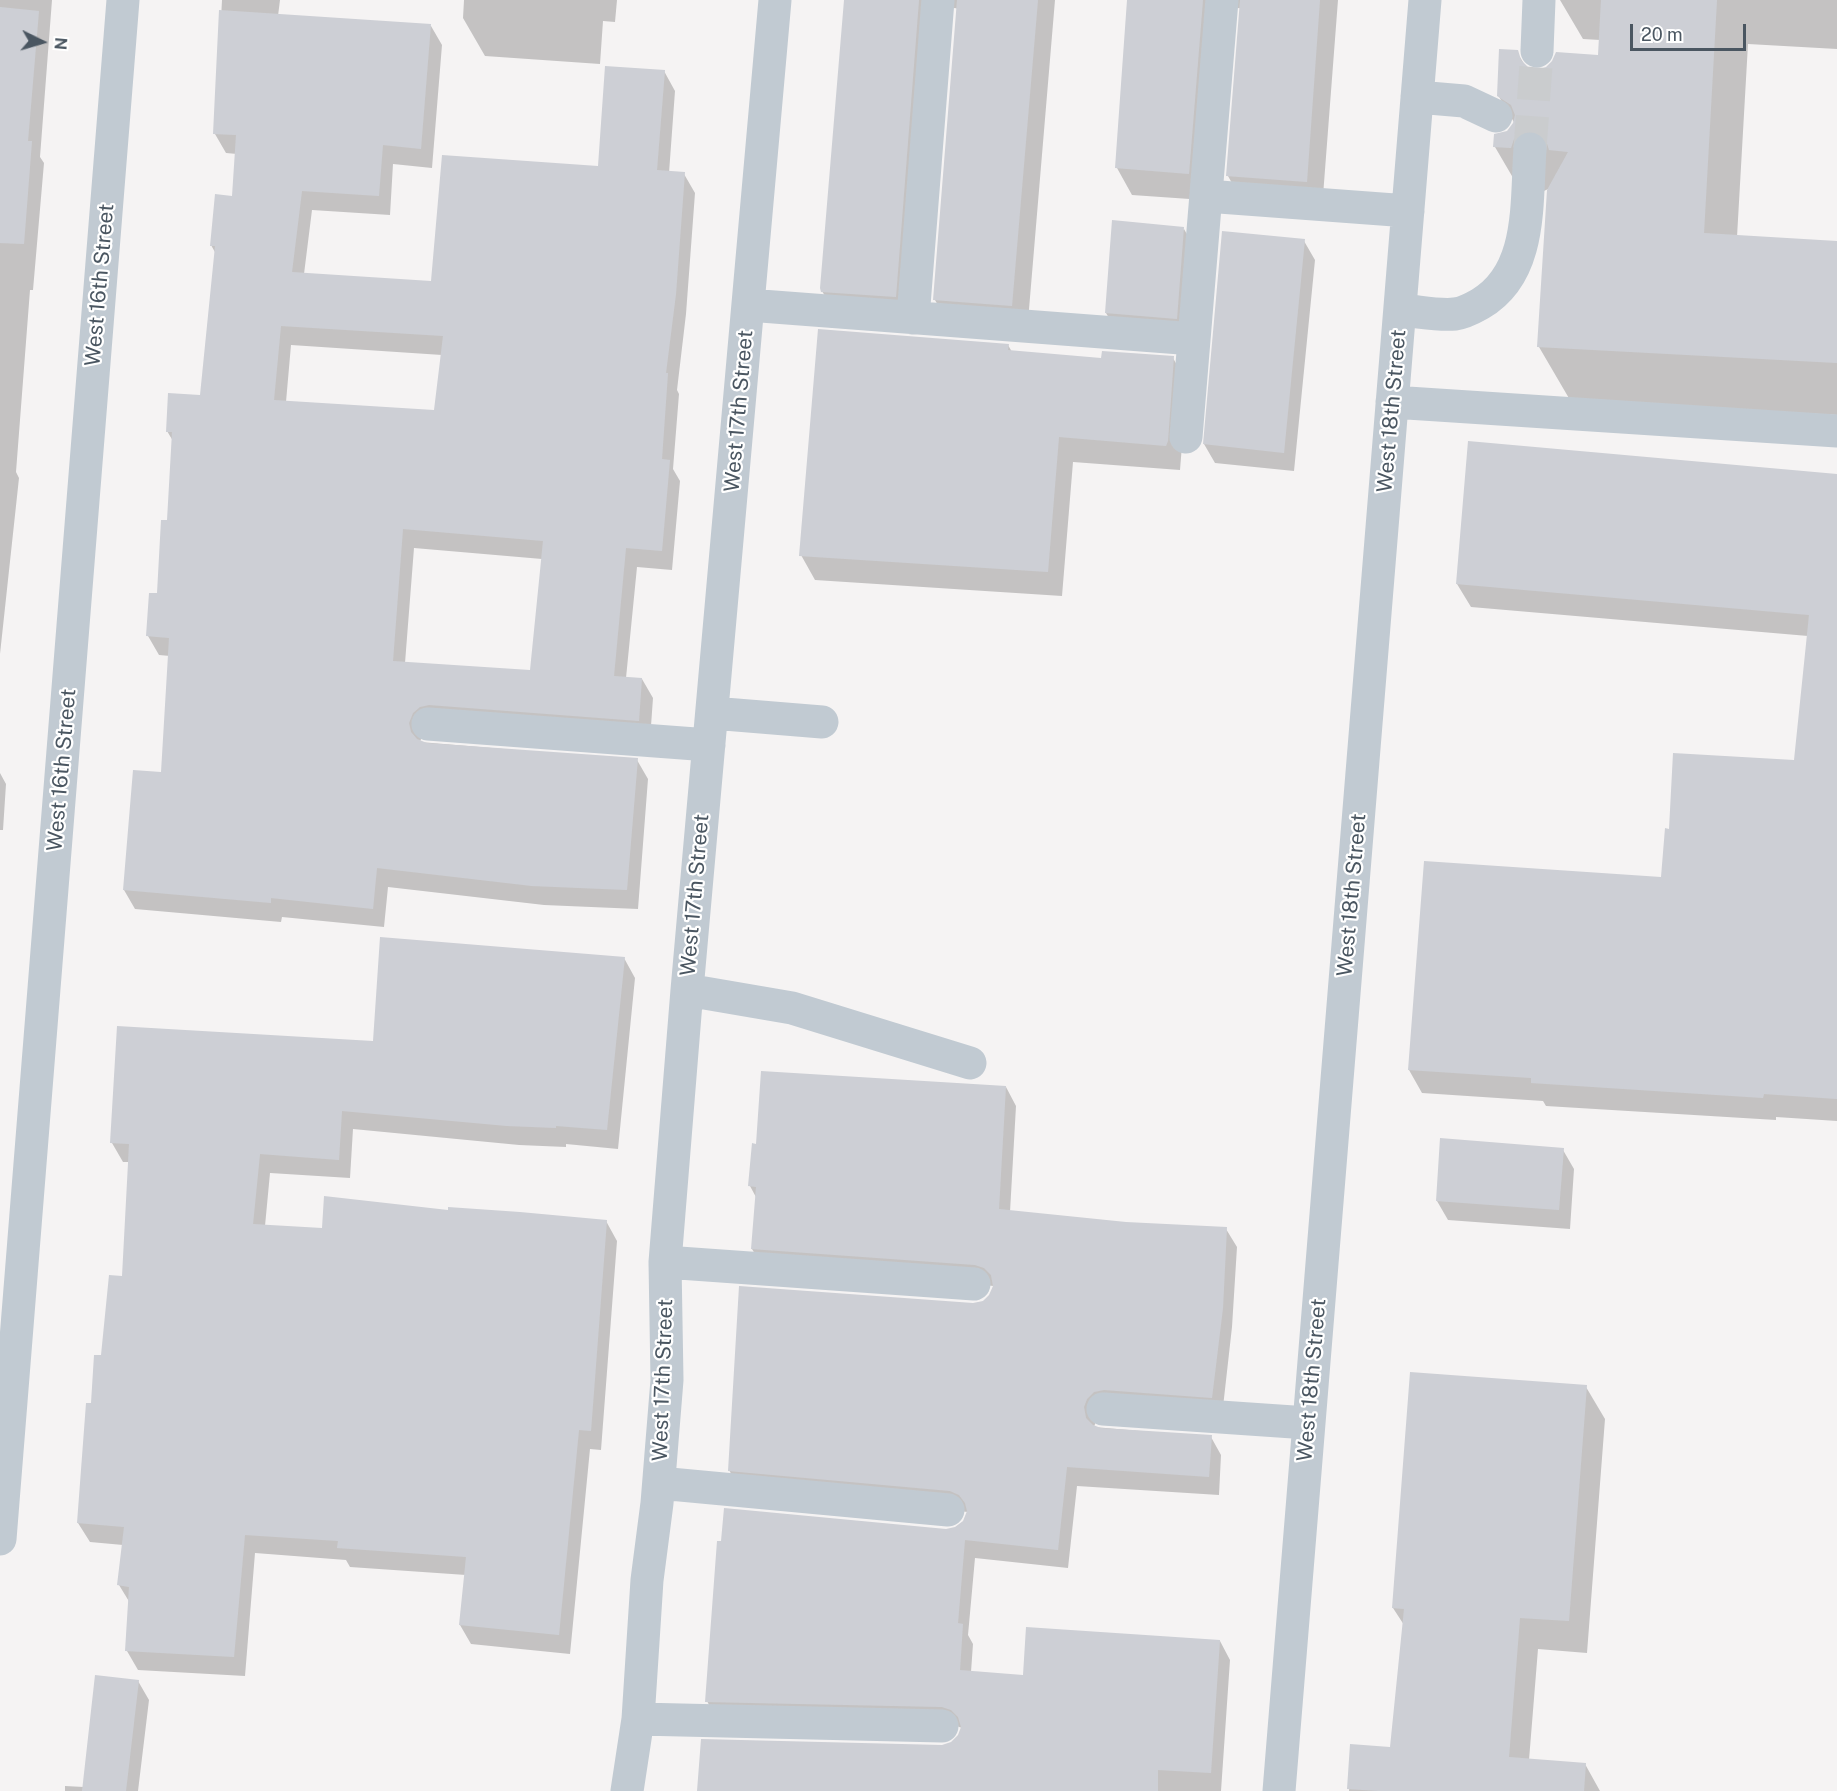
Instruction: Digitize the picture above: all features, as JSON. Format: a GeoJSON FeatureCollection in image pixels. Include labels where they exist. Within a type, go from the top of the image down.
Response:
{"type":"FeatureCollection","features":[{"type":"Feature","properties":{"kind":"street","name":"West 16th Street"},"geometry":{"type":"LineString","coordinates":[[0,1539],[123,0]]}},
{"type":"Feature","properties":{"kind":"street","name":"West 17th Street"},"geometry":{"type":"LineString","coordinates":[[627,1791],[638,1719],[647,1580],[659,1483],[667,1380],[665,1262],[687,990],[776,0]]}},
{"type":"Feature","properties":{"kind":"street"},"geometry":{"type":"LineString","coordinates":[[913,318],[938,0]]}},
{"type":"Feature","properties":{"kind":"street"},"geometry":{"type":"LineString","coordinates":[[1186,437],[1222,0]]}},
{"type":"Feature","properties":{"kind":"street","name":"West 18th Street"},"geometry":{"type":"LineString","coordinates":[[1279,1791],[1425,0]]}},
{"type":"Feature","properties":{"kind":"street"},"geometry":{"type":"LineString","coordinates":[[1537,51],[1539,0]]}},
{"type":"Feature","properties":{"kind":"street"},"geometry":{"type":"LineString","coordinates":[[1417,97],[1464,101],[1496,116]]}},
{"type":"Feature","properties":{"kind":"street"},"geometry":{"type":"LineString","coordinates":[[1400,310],[1455,314],[1492,297],[1504,285],[1516,266],[1523,241],[1530,149]]}},
{"type":"Feature","properties":{"kind":"street"},"geometry":{"type":"LineString","coordinates":[[1206,196],[1408,211]]}},
{"type":"Feature","properties":{"kind":"street"},"geometry":{"type":"LineString","coordinates":[[748,305],[1194,339]]}},
{"type":"Feature","properties":{"kind":"street"},"geometry":{"type":"LineString","coordinates":[[1392,402],[1837,431]]}},
{"type":"Feature","properties":{"kind":"street"},"geometry":{"type":"LineString","coordinates":[[428,724],[710,729],[822,722]]}},
{"type":"Feature","properties":{"kind":"street"},"geometry":{"type":"LineString","coordinates":[[687,990],[792,1008],[970,1063]]}},
{"type":"Feature","properties":{"kind":"street"},"geometry":{"type":"LineString","coordinates":[[665,1262],[975,1284]]}},
{"type":"Feature","properties":{"kind":"street"},"geometry":{"type":"LineString","coordinates":[[1103,1408],[1308,1423]]}},
{"type":"Feature","properties":{"kind":"street"},"geometry":{"type":"LineString","coordinates":[[659,1483],[948,1510]]}},
{"type":"Feature","properties":{"kind":"street"},"geometry":{"type":"LineString","coordinates":[[638,1719],[942,1726]]}},
{"type":"Feature","properties":{"kind":"building"},"geometry":{"type":"Polygon","coordinates":[[[844,0],[919,0],[896,297],[821,292],[820,288],[844,0]]]}},
{"type":"Feature","properties":{"kind":"building"},"geometry":{"type":"Polygon","coordinates":[[[957,0],[1038,0],[1012,306],[933,300],[957,0]]]}},
{"type":"Feature","properties":{"kind":"building"},"geometry":{"type":"Polygon","coordinates":[[[1127,0],[1203,0],[1189,174],[1115,168],[1127,0]]]}},
{"type":"Feature","properties":{"kind":"building"},"geometry":{"type":"Polygon","coordinates":[[[1240,0],[1320,0],[1307,182],[1226,176],[1240,0]]]}},
{"type":"Feature","properties":{"kind":"building"},"geometry":{"type":"Polygon","coordinates":[[[1601,0],[1717,0],[1704,233],[1837,241],[1837,363],[1537,347],[1547,190],[1568,152],[1549,150],[1541,134],[1532,130],[1521,133],[1514,139],[1511,148],[1493,147],[1494,134],[1507,131],[1515,115],[1511,105],[1497,96],[1499,49],[1518,50],[1521,60],[1528,67],[1536,70],[1546,67],[1556,52],[1598,55],[1601,0]]]}},
{"type":"Feature","properties":{"kind":"building"},"geometry":{"type":"Polygon","coordinates":[[[0,7],[39,11],[28,141],[32,141],[24,244],[0,243],[0,7]]]}},
{"type":"Feature","properties":{"kind":"building"},"geometry":{"type":"Polygon","coordinates":[[[219,10],[431,24],[421,149],[383,145],[379,196],[302,191],[292,272],[431,281],[442,155],[598,166],[605,66],[665,70],[657,170],[685,172],[676,294],[666,373],[668,373],[662,459],[670,460],[662,551],[626,548],[614,676],[642,678],[639,721],[429,705],[420,707],[413,713],[409,723],[411,732],[417,739],[427,743],[638,758],[627,890],[532,886],[377,868],[373,909],[271,898],[271,903],[123,890],[133,770],[161,772],[169,638],[146,636],[149,593],[157,593],[161,520],[167,520],[172,432],[166,432],[168,393],[200,395],[215,246],[210,246],[215,194],[232,196],[236,135],[213,134],[219,10]],[[281,326],[274,400],[434,410],[443,336],[281,326]],[[403,529],[393,661],[530,670],[543,541],[403,529]]]}},
{"type":"Feature","properties":{"kind":"building"},"geometry":{"type":"Polygon","coordinates":[[[1112,220],[1184,227],[1177,319],[1105,313],[1112,220]]]}},
{"type":"Feature","properties":{"kind":"building"},"geometry":{"type":"Polygon","coordinates":[[[1222,231],[1305,239],[1284,453],[1203,444],[1222,231]]]}},
{"type":"Feature","properties":{"kind":"building"},"geometry":{"type":"Polygon","coordinates":[[[818,329],[1009,344],[1008,350],[1101,358],[1102,351],[1174,356],[1168,441],[1166,446],[1059,437],[1048,572],[799,556],[818,329]]]}},
{"type":"Feature","properties":{"kind":"building"},"geometry":{"type":"Polygon","coordinates":[[[1468,441],[1837,474],[1837,1099],[1764,1094],[1763,1098],[1531,1083],[1531,1078],[1408,1070],[1424,861],[1661,877],[1665,828],[1669,829],[1673,753],[1794,760],[1809,615],[1456,584],[1468,441]]]}},
{"type":"Feature","properties":{"kind":"building"},"geometry":{"type":"Polygon","coordinates":[[[380,937],[625,957],[607,1130],[556,1126],[556,1128],[507,1126],[342,1111],[339,1160],[260,1154],[253,1224],[322,1228],[324,1196],[448,1210],[448,1207],[607,1220],[591,1431],[579,1430],[559,1635],[459,1625],[466,1557],[337,1548],[338,1541],[245,1535],[234,1657],[125,1651],[129,1587],[117,1585],[124,1527],[77,1523],[86,1403],[91,1403],[94,1355],[101,1355],[109,1275],[122,1276],[129,1144],[110,1143],[117,1026],[373,1041],[380,937]]]}},
{"type":"Feature","properties":{"kind":"building"},"geometry":{"type":"Polygon","coordinates":[[[761,1071],[1006,1086],[999,1209],[1126,1222],[1227,1227],[1223,1308],[1212,1398],[1104,1390],[1094,1392],[1087,1399],[1084,1407],[1086,1418],[1093,1425],[1101,1428],[1212,1435],[1209,1477],[1067,1467],[1058,1550],[965,1540],[958,1623],[963,1624],[960,1670],[1023,1675],[1026,1627],[1220,1640],[1211,1773],[1158,1770],[1158,1791],[697,1791],[701,1739],[942,1745],[951,1742],[958,1735],[961,1727],[958,1717],[951,1710],[942,1707],[705,1702],[717,1541],[721,1541],[724,1508],[946,1529],[955,1527],[963,1521],[967,1511],[959,1495],[950,1491],[728,1471],[739,1286],[973,1303],[983,1301],[993,1286],[991,1275],[984,1268],[975,1265],[751,1249],[756,1187],[748,1186],[752,1143],[756,1144],[761,1071]]]}},
{"type":"Feature","properties":{"kind":"building"},"geometry":{"type":"Polygon","coordinates":[[[1440,1138],[1564,1148],[1559,1210],[1436,1201],[1440,1138]]]}},
{"type":"Feature","properties":{"kind":"building"},"geometry":{"type":"Polygon","coordinates":[[[1410,1372],[1587,1385],[1569,1621],[1520,1618],[1509,1757],[1586,1763],[1584,1791],[1347,1789],[1350,1744],[1390,1747],[1404,1609],[1392,1608],[1410,1372]]]}},
{"type":"Feature","properties":{"kind":"building"},"geometry":{"type":"Polygon","coordinates":[[[95,1675],[139,1680],[126,1791],[82,1791],[95,1675]]]}},
{"type":"Feature","properties":{"kind":"tunnel"},"geometry":{"type":"LineString","coordinates":[[1530,149],[1537,51]]}}]}
